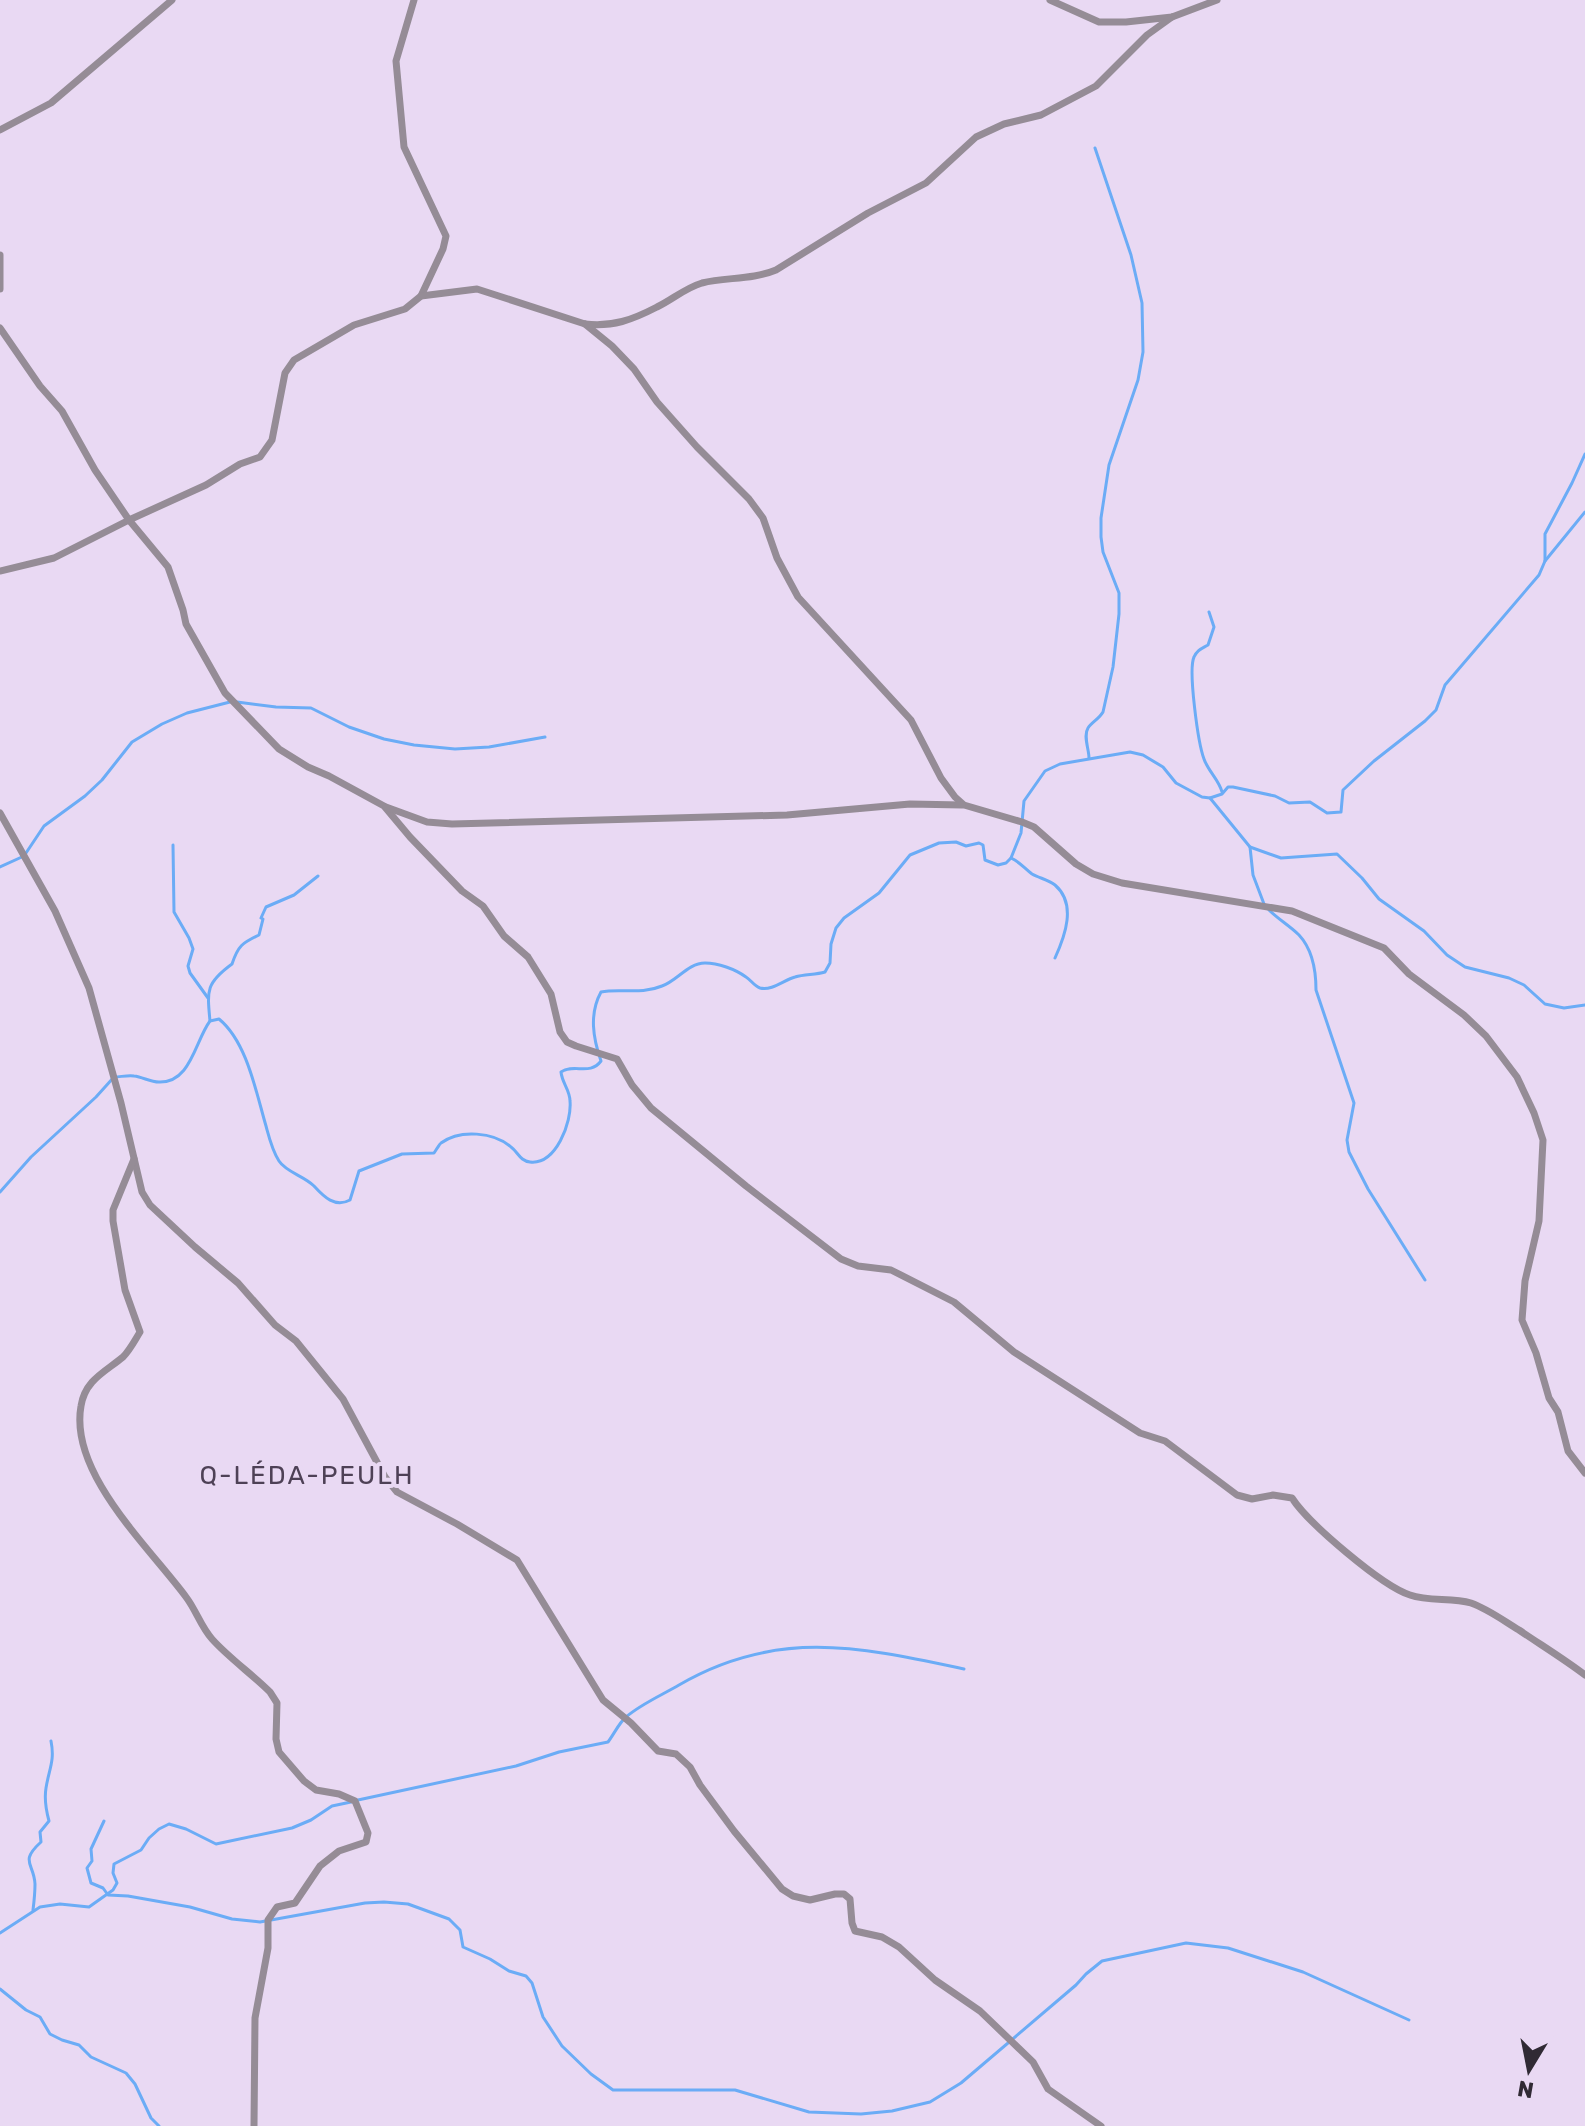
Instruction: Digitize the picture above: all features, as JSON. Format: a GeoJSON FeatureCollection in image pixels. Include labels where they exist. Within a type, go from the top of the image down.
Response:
{"type":"FeatureCollection","features":[{"type":"Feature","properties":{"kind":"street"},"geometry":{"type":"LineString","coordinates":[[0,130],[51,103],[172,0]]}},
{"type":"Feature","properties":{"kind":"street"},"geometry":{"type":"LineString","coordinates":[[0,571],[54,558],[206,485],[240,464],[260,457],[272,440],[285,373],[294,360],[354,325],[405,309],[421,296],[446,236],[404,147],[396,61],[414,0]]}},
{"type":"Feature","properties":{"kind":"street"},"geometry":{"type":"LineString","coordinates":[[1050,0],[1099,22],[1172,17],[1217,0]]}},
{"type":"Feature","properties":{"kind":"street"},"geometry":{"type":"LineString","coordinates":[[421,296],[477,289],[585,324],[604,326],[657,307],[700,283],[765,275],[868,213],[926,183],[976,137],[1004,124],[1041,115],[1096,86],[1147,35],[1172,17]]}},
{"type":"Feature","properties":{"kind":"street"},"geometry":{"type":"LineString","coordinates":[[0,255],[0,289]]}},
{"type":"Feature","properties":{"kind":"street"},"geometry":{"type":"LineString","coordinates":[[585,324],[634,369],[657,402],[749,499],[763,518],[777,558],[798,597],[911,720],[941,778],[964,805]]}},
{"type":"Feature","properties":{"kind":"street"},"geometry":{"type":"LineString","coordinates":[[0,328],[40,386],[62,411],[95,470],[129,520],[168,567],[186,624],[225,693],[279,749],[384,806],[427,822],[452,824],[787,815],[910,804],[964,805],[1034,827],[1076,864],[1093,874],[1122,883],[1292,911],[1384,948],[1409,974],[1464,1015],[1486,1036],[1517,1077],[1534,1113],[1543,1140],[1539,1221],[1525,1281],[1522,1320],[1536,1353],[1549,1398],[1558,1412],[1568,1451],[1585,1473]]}},
{"type":"Feature","properties":{"kind":"street"},"geometry":{"type":"LineString","coordinates":[[384,806],[462,891],[483,906],[504,936],[528,957],[551,994],[560,1032],[567,1042],[617,1059],[632,1085],[659,1115],[841,1259],[858,1266],[891,1270],[954,1302],[1014,1352],[1140,1433],[1165,1441],[1237,1495],[1252,1499],[1273,1495],[1292,1498],[1299,1509],[1347,1553],[1382,1579],[1410,1595],[1469,1602],[1494,1614],[1585,1675]]}},
{"type":"Feature","properties":{"kind":"street"},"geometry":{"type":"LineString","coordinates":[[0,813],[55,911],[89,988],[142,1192],[150,1205],[238,1283],[275,1325],[296,1341],[343,1399],[385,1477],[397,1492],[517,1560],[603,1700],[658,1751],[676,1754],[690,1767],[734,1831],[782,1889],[793,1896],[810,1900],[844,1894],[850,1899],[855,1931],[882,1937],[899,1947],[935,1980],[980,2011],[1033,2062],[1048,2089],[1101,2126]]}},
{"type":"Feature","properties":{"kind":"street"},"geometry":{"type":"LineString","coordinates":[[134,1159],[113,1210],[113,1221],[125,1290],[140,1332],[125,1355],[94,1378],[86,1389],[80,1426],[87,1461],[109,1500],[189,1600],[210,1638],[270,1692],[277,1703],[276,1739],[279,1752],[316,1790],[355,1801],[368,1833],[366,1842],[339,1851],[320,1866],[295,1903],[277,1907],[268,1920],[268,1948],[255,2018],[254,2126]]}},
{"type":"Feature","properties":{"kind":"waterway"},"geometry":{"type":"LineString","coordinates":[[1089,758],[1087,731],[1103,712],[1113,667],[1119,614],[1119,593],[1103,552],[1101,518],[1109,465],[1138,380],[1143,352],[1142,303],[1131,255],[1095,148]]}},
{"type":"Feature","properties":{"kind":"waterway"},"geometry":{"type":"LineString","coordinates":[[0,1192],[31,1157],[114,1077],[132,1076],[156,1082],[178,1076],[191,1059],[210,1021],[219,1019],[244,1054],[279,1161],[330,1200],[339,1203],[350,1200],[359,1171],[402,1154],[434,1153],[440,1143],[467,1134],[496,1138],[524,1160],[539,1161],[555,1150],[568,1120],[570,1097],[561,1072],[592,1068],[601,1061],[594,1026],[595,1009],[601,992],[654,989],[693,966],[705,963],[732,969],[764,989],[795,977],[825,972],[830,963],[836,928],[844,918],[879,893],[910,855],[939,843],[956,842],[966,846],[979,843],[983,845],[985,860],[998,865],[1006,863],[1021,833],[1024,801],[1045,771],[1060,764],[1130,752],[1143,755],[1163,767],[1176,783],[1202,797],[1210,798],[1233,787],[1275,796],[1289,803],[1310,802],[1327,813],[1341,812],[1343,790],[1436,710],[1445,685],[1539,575],[1545,561],[1545,534],[1585,454]]}},
{"type":"Feature","properties":{"kind":"waterway"},"geometry":{"type":"LineString","coordinates":[[1545,561],[1585,512]]}},
{"type":"Feature","properties":{"kind":"waterway"},"geometry":{"type":"LineString","coordinates":[[1209,612],[1214,627],[1208,645],[1194,657],[1193,691],[1204,759],[1222,792]]}},
{"type":"Feature","properties":{"kind":"waterway"},"geometry":{"type":"LineString","coordinates":[[0,867],[24,856],[44,826],[102,780],[132,742],[187,713],[230,702]]}},
{"type":"Feature","properties":{"kind":"waterway"},"geometry":{"type":"LineString","coordinates":[[237,702],[311,708],[349,727],[414,745],[455,749],[489,747],[545,737]]}},
{"type":"Feature","properties":{"kind":"waterway"},"geometry":{"type":"LineString","coordinates":[[1210,798],[1250,847],[1281,858],[1337,854],[1379,899],[1424,931],[1447,955],[1465,967],[1509,978],[1524,985],[1545,1004],[1564,1008],[1585,1005]]}},
{"type":"Feature","properties":{"kind":"waterway"},"geometry":{"type":"LineString","coordinates":[[173,845],[174,912],[193,949],[188,966],[190,973],[208,998]]}},
{"type":"Feature","properties":{"kind":"waterway"},"geometry":{"type":"LineString","coordinates":[[1250,847],[1253,875],[1264,904]]}},
{"type":"Feature","properties":{"kind":"waterway"},"geometry":{"type":"LineString","coordinates":[[1011,858],[1032,874],[1055,885],[1066,901],[1067,920],[1055,958]]}},
{"type":"Feature","properties":{"kind":"waterway"},"geometry":{"type":"LineString","coordinates":[[210,1021],[210,988],[232,964],[241,946],[259,935],[266,907],[294,895],[318,876]]}},
{"type":"Feature","properties":{"kind":"waterway"},"geometry":{"type":"LineString","coordinates":[[1269,910],[1299,935],[1311,954],[1316,990],[1354,1103],[1347,1140],[1349,1152],[1368,1189],[1425,1280]]}},
{"type":"Feature","properties":{"kind":"waterway"},"geometry":{"type":"LineString","coordinates":[[358,1800],[516,1766],[559,1752],[608,1742],[623,1719],[645,1704],[715,1667],[750,1655],[819,1647],[854,1649],[964,1669]]}},
{"type":"Feature","properties":{"kind":"waterway"},"geometry":{"type":"LineString","coordinates":[[33,1910],[35,1884],[29,1859],[41,1842],[40,1832],[49,1821],[45,1797],[52,1760],[51,1741]]}},
{"type":"Feature","properties":{"kind":"waterway"},"geometry":{"type":"LineString","coordinates":[[0,1933],[40,1907],[60,1904],[89,1907],[113,1890],[117,1883],[114,1864],[141,1850],[149,1838],[169,1824],[216,1844],[292,1828],[332,1806],[351,1802]]}},
{"type":"Feature","properties":{"kind":"waterway"},"geometry":{"type":"LineString","coordinates":[[104,1821],[91,1849],[92,1861],[87,1868],[91,1883],[103,1888],[108,1895],[190,1907],[232,1919],[260,1922],[384,1902],[408,1904],[449,1919],[460,1930],[463,1947],[509,1971],[526,1976],[532,1983],[543,2017],[562,2046],[613,2090],[735,2090],[809,2112],[861,2114],[930,2102],[961,2083],[1102,1961],[1186,1943],[1228,1948],[1303,1972],[1409,2020]]}},
{"type":"Feature","properties":{"kind":"waterway"},"geometry":{"type":"LineString","coordinates":[[0,1989],[40,2017],[50,2034],[79,2045],[91,2057],[126,2073],[135,2084],[151,2118],[159,2126]]}},
{"type":"Feature","properties":{"kind":"district","name":"Q-LÉDA-PEULH"},"geometry":{"type":"Point","coordinates":[307,1475]}}]}
